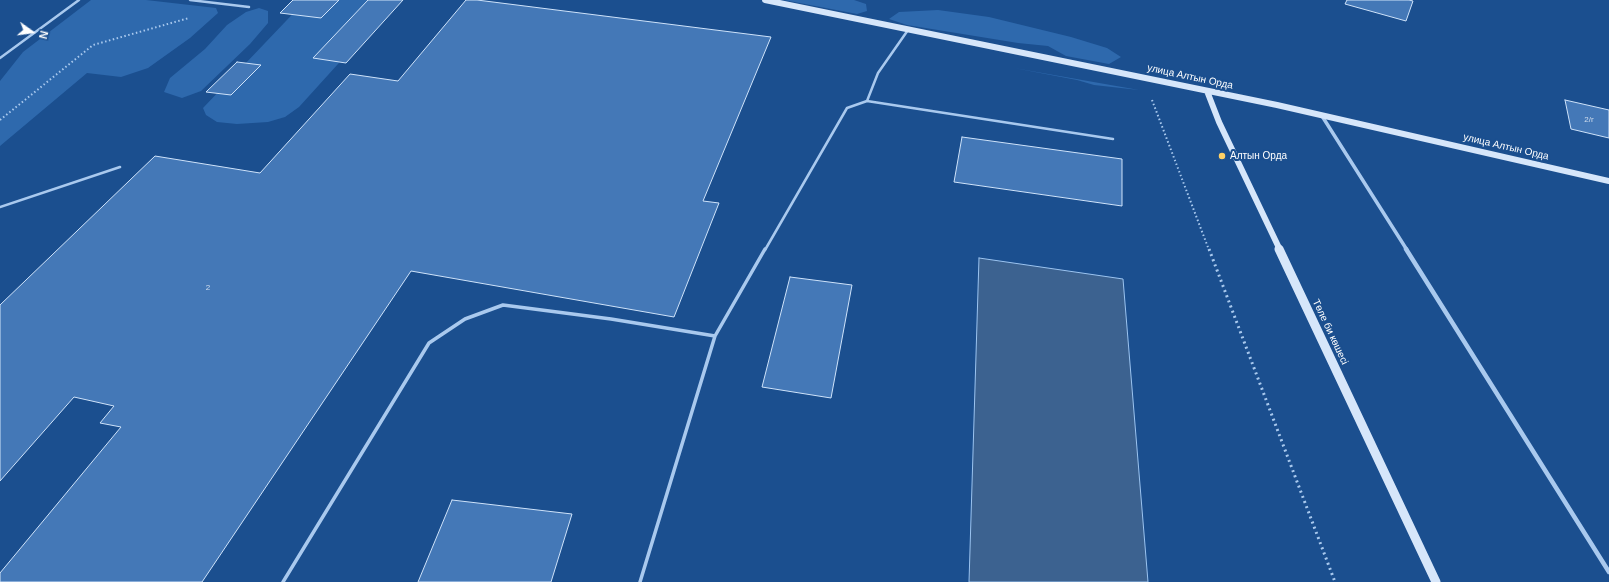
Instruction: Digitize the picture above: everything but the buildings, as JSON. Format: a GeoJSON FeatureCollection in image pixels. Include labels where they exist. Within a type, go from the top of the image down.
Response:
{"type":"FeatureCollection","features":[{"type":"Feature","properties":{"kind":"main road","name":"улица Алтын Орда"},"geometry":{"type":"LineString","coordinates":[[765,0],[1322,115],[1609,181]]}},
{"type":"Feature","properties":{"kind":"main road","name":"Төле би көшесі"},"geometry":{"type":"LineString","coordinates":[[1207,91],[1219,122],[1436,582]]}},
{"type":"Feature","properties":{"kind":"street"},"geometry":{"type":"LineString","coordinates":[[1322,115],[1609,572]]}},
{"type":"Feature","properties":{"kind":"lane"},"geometry":{"type":"LineString","coordinates":[[0,58],[79,0]]}},
{"type":"Feature","properties":{"kind":"lane"},"geometry":{"type":"LineString","coordinates":[[190,0],[249,7]]}},
{"type":"Feature","properties":{"kind":"lane"},"geometry":{"type":"LineString","coordinates":[[867,101],[878,73],[910,29]]}},
{"type":"Feature","properties":{"kind":"lane"},"geometry":{"type":"LineString","coordinates":[[640,582],[716,336],[847,108],[867,101],[1112,139]]}},
{"type":"Feature","properties":{"kind":"lane"},"geometry":{"type":"LineString","coordinates":[[0,207],[120,167]]}},
{"type":"Feature","properties":{"kind":"lane"},"geometry":{"type":"LineString","coordinates":[[283,582],[429,343],[465,319],[503,305],[610,319],[716,336]]}},
{"type":"Feature","properties":{"kind":"path"},"geometry":{"type":"LineString","coordinates":[[0,120],[94,45],[103,41],[192,17]]}},
{"type":"Feature","properties":{"kind":"path"},"geometry":{"type":"LineString","coordinates":[[1143,77],[1335,582]]}},
{"type":"Feature","properties":{"kind":"shaded area"},"geometry":{"type":"Polygon","coordinates":[[[91,0],[146,0],[216,8],[218,13],[190,38],[148,68],[121,77],[87,73],[0,146],[0,81],[23,52],[91,0]]]}},
{"type":"Feature","properties":{"kind":"shaded area"},"geometry":{"type":"Polygon","coordinates":[[[306,0],[396,0],[299,107],[285,117],[268,122],[237,124],[217,122],[206,115],[203,108],[306,0]]]}},
{"type":"Feature","properties":{"kind":"shaded area"},"geometry":{"type":"Polygon","coordinates":[[[784,0],[854,0],[866,4],[867,11],[857,14],[784,0]]]}},
{"type":"Feature","properties":{"kind":"shaded area"},"geometry":{"type":"Polygon","coordinates":[[[259,8],[268,11],[268,23],[250,44],[201,91],[182,98],[164,92],[170,78],[205,49],[227,25],[246,12],[259,8]]]}},
{"type":"Feature","properties":{"kind":"shaded area"},"geometry":{"type":"Polygon","coordinates":[[[938,10],[989,17],[1071,37],[1107,48],[1121,57],[1109,64],[1066,56],[1048,46],[1018,43],[907,25],[889,19],[899,12],[938,10]]]}},
{"type":"Feature","properties":{"kind":"shaded area"},"geometry":{"type":"Polygon","coordinates":[[[1014,68],[1139,90],[1094,85],[1077,80],[1014,68]]]}},
{"type":"Feature","properties":{"kind":"shaded area"},"geometry":{"type":"Polygon","coordinates":[[[979,258],[1123,279],[1148,582],[969,582],[979,258]]]}},
{"type":"Feature","properties":{"kind":"place","name":"Алтын Орда"},"geometry":{"type":"Point","coordinates":[1222,156]}}]}
